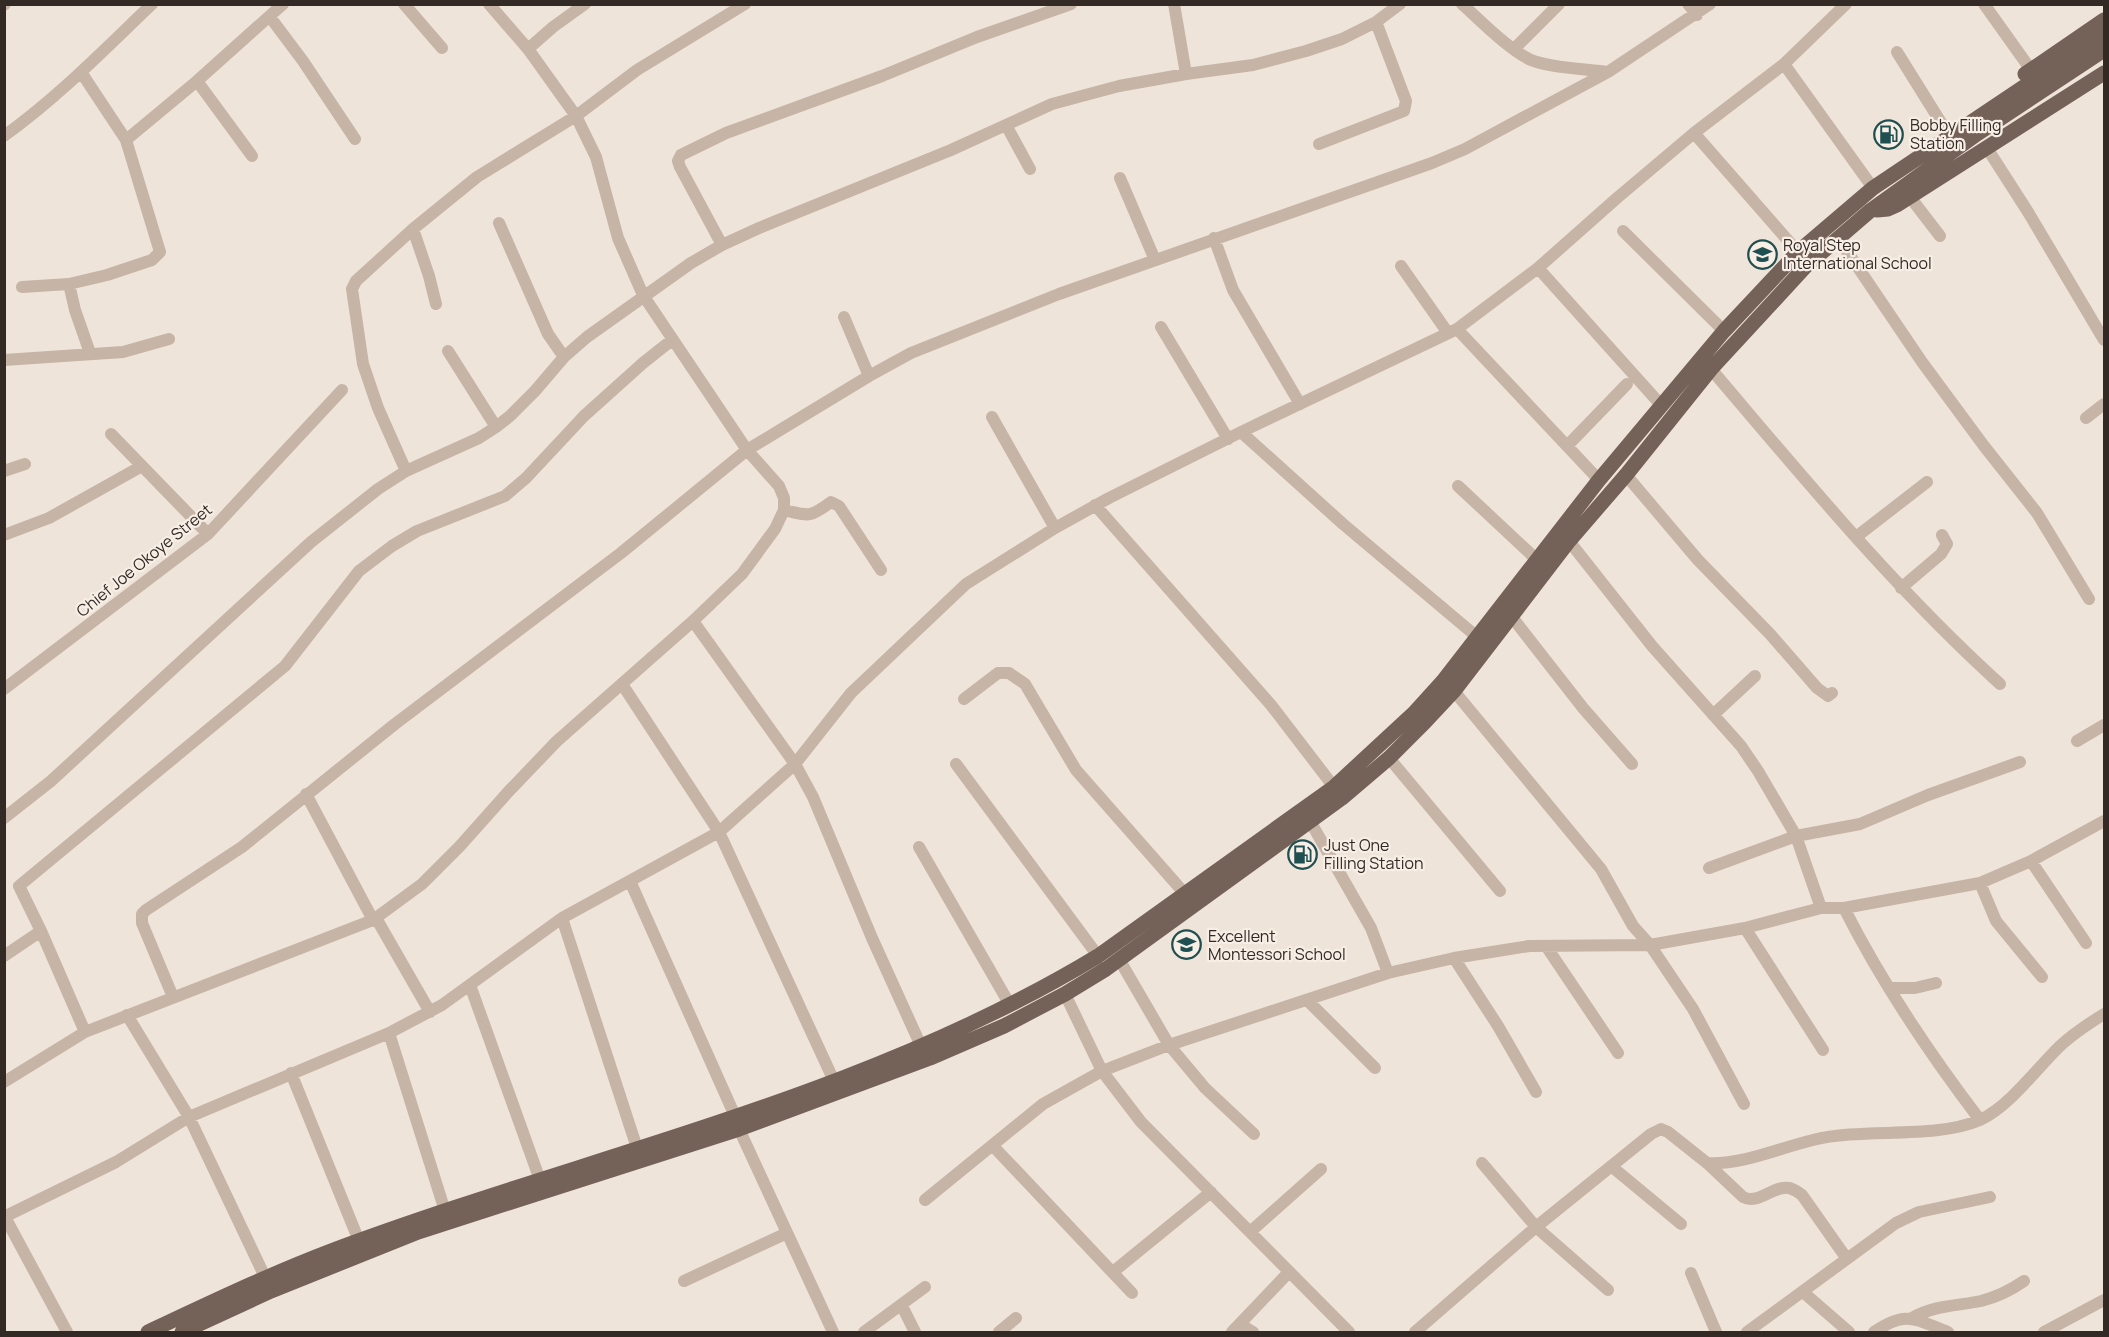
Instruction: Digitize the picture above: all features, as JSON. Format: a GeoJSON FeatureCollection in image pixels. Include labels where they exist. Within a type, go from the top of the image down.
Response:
{"type":"FeatureCollection","features":[{"type":"Feature","properties":{"kind":"main road"},"geometry":{"type":"LineString","coordinates":[[148,1332],[265,1277],[359,1241],[637,1148],[737,1122],[921,1046],[1010,1005],[1098,956],[1334,788],[1414,713],[1443,681],[1599,480],[1724,331],[1798,252],[1877,185],[1890,166],[2104,20]]}},
{"type":"Feature","properties":{"kind":"main road"},"geometry":{"type":"LineString","coordinates":[[182,1332],[271,1291],[418,1232],[930,1058],[1004,1026],[1065,994],[1119,959],[1342,798],[1389,758],[1454,691],[1569,542],[1626,476],[1711,369],[1806,266],[1871,210],[1908,174],[2104,33]]}},
{"type":"Feature","properties":{"kind":"main road"},"geometry":{"type":"LineString","coordinates":[[1877,185],[1908,174],[1977,134],[2104,50]]}},
{"type":"Feature","properties":{"kind":"main road"},"geometry":{"type":"LineString","coordinates":[[1871,210],[1888,210],[2104,73]]}},
{"type":"Feature","properties":{"kind":"street"},"geometry":{"type":"LineString","coordinates":[[4,136],[28,119],[81,72],[152,4]]}},
{"type":"Feature","properties":{"kind":"street"},"geometry":{"type":"LineString","coordinates":[[126,140],[197,81],[283,4]]}},
{"type":"Feature","properties":{"kind":"street"},"geometry":{"type":"LineString","coordinates":[[404,4],[442,48]]}},
{"type":"Feature","properties":{"kind":"street"},"geometry":{"type":"LineString","coordinates":[[4,1082],[85,1032],[374,919],[422,884],[557,741],[693,621],[742,574],[775,529],[784,510],[784,498],[779,486],[747,450],[643,295],[618,238],[596,157],[576,116],[528,49],[489,4]]}},
{"type":"Feature","properties":{"kind":"street"},"geometry":{"type":"LineString","coordinates":[[528,49],[585,4]]}},
{"type":"Feature","properties":{"kind":"street"},"geometry":{"type":"LineString","coordinates":[[406,471],[378,408],[363,364],[352,289],[356,281],[413,229],[477,177],[576,116],[637,70],[746,4]]}},
{"type":"Feature","properties":{"kind":"street"},"geometry":{"type":"LineString","coordinates":[[722,245],[680,167],[678,161],[681,155],[726,133],[882,76],[977,37],[1071,4]]}},
{"type":"Feature","properties":{"kind":"street"},"geometry":{"type":"LineString","coordinates":[[1174,4],[1186,74]]}},
{"type":"Feature","properties":{"kind":"street"},"geometry":{"type":"LineString","coordinates":[[4,818],[51,781],[311,542],[378,489],[406,471],[479,438],[510,417],[535,392],[564,357],[587,337],[691,263],[722,245],[1062,101],[1119,86],[1280,59],[1342,39],[1376,22],[1400,4]]}},
{"type":"Feature","properties":{"kind":"street"},"geometry":{"type":"LineString","coordinates":[[1462,4],[1514,49],[1530,59],[1541,63],[1608,72]]}},
{"type":"Feature","properties":{"kind":"street"},"geometry":{"type":"LineString","coordinates":[[1514,49],[1559,4]]}},
{"type":"Feature","properties":{"kind":"street"},"geometry":{"type":"LineString","coordinates":[[1688,4],[1697,15]]}},
{"type":"Feature","properties":{"kind":"street"},"geometry":{"type":"LineString","coordinates":[[173,997],[142,923],[142,914],[242,847],[306,794],[621,553],[747,450],[911,353],[1059,294],[1214,238],[1432,164],[1465,149],[1608,72],[1697,15],[1710,4]]}},
{"type":"Feature","properties":{"kind":"street"},"geometry":{"type":"LineString","coordinates":[[67,1332],[5,1217],[116,1162],[189,1117],[389,1033],[430,1011],[562,918],[719,832],[795,764],[851,693],[966,584],[1095,505],[1452,331],[1538,268],[1694,133],[1785,64],[1846,4]]}},
{"type":"Feature","properties":{"kind":"street"},"geometry":{"type":"LineString","coordinates":[[1984,4],[2031,70]]}},
{"type":"Feature","properties":{"kind":"street"},"geometry":{"type":"LineString","coordinates":[[270,17],[356,139]]}},
{"type":"Feature","properties":{"kind":"street"},"geometry":{"type":"LineString","coordinates":[[1319,144],[1404,111],[1406,101],[1376,22]]}},
{"type":"Feature","properties":{"kind":"street"},"geometry":{"type":"LineString","coordinates":[[1897,52],[1945,129]]}},
{"type":"Feature","properties":{"kind":"street"},"geometry":{"type":"LineString","coordinates":[[1785,64],[1877,185]]}},
{"type":"Feature","properties":{"kind":"street"},"geometry":{"type":"LineString","coordinates":[[22,287],[69,284],[107,275],[152,260],[160,252],[126,140],[81,72]]}},
{"type":"Feature","properties":{"kind":"street"},"geometry":{"type":"LineString","coordinates":[[197,81],[252,156]]}},
{"type":"Feature","properties":{"kind":"street"},"geometry":{"type":"LineString","coordinates":[[1006,125],[1030,169]]}},
{"type":"Feature","properties":{"kind":"street"},"geometry":{"type":"LineString","coordinates":[[1694,133],[1798,252]]}},
{"type":"Feature","properties":{"kind":"street"},"geometry":{"type":"LineString","coordinates":[[1987,148],[2104,340]]}},
{"type":"Feature","properties":{"kind":"street"},"geometry":{"type":"LineString","coordinates":[[1120,178],[1155,260]]}},
{"type":"Feature","properties":{"kind":"street"},"geometry":{"type":"LineString","coordinates":[[1910,197],[1940,236]]}},
{"type":"Feature","properties":{"kind":"street"},"geometry":{"type":"LineString","coordinates":[[499,223],[548,334],[564,357]]}},
{"type":"Feature","properties":{"kind":"street"},"geometry":{"type":"LineString","coordinates":[[413,229],[436,304]]}},
{"type":"Feature","properties":{"kind":"street"},"geometry":{"type":"LineString","coordinates":[[1623,231],[1724,331]]}},
{"type":"Feature","properties":{"kind":"street"},"geometry":{"type":"LineString","coordinates":[[1214,238],[1233,290],[1300,404]]}},
{"type":"Feature","properties":{"kind":"street"},"geometry":{"type":"LineString","coordinates":[[1838,238],[1922,362],[2037,513],[2089,599]]}},
{"type":"Feature","properties":{"kind":"street"},"geometry":{"type":"LineString","coordinates":[[1401,266],[1452,331],[1599,480]]}},
{"type":"Feature","properties":{"kind":"street"},"geometry":{"type":"LineString","coordinates":[[1538,268],[1661,405]]}},
{"type":"Feature","properties":{"kind":"street"},"geometry":{"type":"LineString","coordinates":[[69,284],[75,310],[90,353]]}},
{"type":"Feature","properties":{"kind":"street"},"geometry":{"type":"LineString","coordinates":[[844,317],[869,376]]}},
{"type":"Feature","properties":{"kind":"street"},"geometry":{"type":"LineString","coordinates":[[1161,327],[1228,439]]}},
{"type":"Feature","properties":{"kind":"street"},"geometry":{"type":"LineString","coordinates":[[4,360],[123,352],[169,339]]}},
{"type":"Feature","properties":{"kind":"street"},"geometry":{"type":"LineString","coordinates":[[85,1032],[19,886],[285,666],[359,571],[392,546],[417,531],[505,496],[526,478],[597,404],[672,340]]}},
{"type":"Feature","properties":{"kind":"street"},"geometry":{"type":"LineString","coordinates":[[448,351],[496,427]]}},
{"type":"Feature","properties":{"kind":"street"},"geometry":{"type":"LineString","coordinates":[[1711,369],[1901,588],[1957,645],[2000,684]]}},
{"type":"Feature","properties":{"kind":"street"},"geometry":{"type":"LineString","coordinates":[[1567,446],[1628,384]]}},
{"type":"Feature","properties":{"kind":"street","name":"Chief Joe Okoye Street"},"geometry":{"type":"LineString","coordinates":[[4,689],[208,534],[342,390]]}},
{"type":"Feature","properties":{"kind":"street"},"geometry":{"type":"LineString","coordinates":[[2086,418],[2104,404]]}},
{"type":"Feature","properties":{"kind":"street"},"geometry":{"type":"LineString","coordinates":[[992,417],[1055,528]]}},
{"type":"Feature","properties":{"kind":"street"},"geometry":{"type":"LineString","coordinates":[[1241,432],[1343,524],[1476,636]]}},
{"type":"Feature","properties":{"kind":"street"},"geometry":{"type":"LineString","coordinates":[[111,434],[208,534]]}},
{"type":"Feature","properties":{"kind":"street"},"geometry":{"type":"LineString","coordinates":[[4,471],[25,464]]}},
{"type":"Feature","properties":{"kind":"street"},"geometry":{"type":"LineString","coordinates":[[4,535],[49,518],[142,466]]}},
{"type":"Feature","properties":{"kind":"street"},"geometry":{"type":"LineString","coordinates":[[1626,476],[1698,561],[1770,634],[1817,688],[1828,696],[1832,693]]}},
{"type":"Feature","properties":{"kind":"street"},"geometry":{"type":"LineString","coordinates":[[1856,537],[1927,482]]}},
{"type":"Feature","properties":{"kind":"street"},"geometry":{"type":"LineString","coordinates":[[1458,486],[1536,559]]}},
{"type":"Feature","properties":{"kind":"street"},"geometry":{"type":"LineString","coordinates":[[784,510],[806,516],[835,502],[840,506],[881,570]]}},
{"type":"Feature","properties":{"kind":"street"},"geometry":{"type":"LineString","coordinates":[[1095,505],[1271,705],[1334,788]]}},
{"type":"Feature","properties":{"kind":"street"},"geometry":{"type":"LineString","coordinates":[[1901,588],[1941,554],[1947,544],[1942,535]]}},
{"type":"Feature","properties":{"kind":"street"},"geometry":{"type":"LineString","coordinates":[[1569,542],[1652,646],[1741,746],[1796,836],[1821,908]]}},
{"type":"Feature","properties":{"kind":"street"},"geometry":{"type":"LineString","coordinates":[[1512,617],[1583,708],[1632,764]]}},
{"type":"Feature","properties":{"kind":"street"},"geometry":{"type":"LineString","coordinates":[[693,621],[795,764],[813,797],[921,1046]]}},
{"type":"Feature","properties":{"kind":"street"},"geometry":{"type":"LineString","coordinates":[[964,699],[998,673],[1009,673],[1025,684],[1076,770],[1186,895]]}},
{"type":"Feature","properties":{"kind":"street"},"geometry":{"type":"LineString","coordinates":[[1713,715],[1755,676]]}},
{"type":"Feature","properties":{"kind":"street"},"geometry":{"type":"LineString","coordinates":[[622,684],[719,832],[834,1081]]}},
{"type":"Feature","properties":{"kind":"street"},"geometry":{"type":"LineString","coordinates":[[1454,691],[1600,869],[1633,926],[1650,945],[1693,1009],[1744,1104]]}},
{"type":"Feature","properties":{"kind":"street"},"geometry":{"type":"LineString","coordinates":[[2077,741],[2104,725]]}},
{"type":"Feature","properties":{"kind":"street"},"geometry":{"type":"LineString","coordinates":[[1389,758],[1500,891]]}},
{"type":"Feature","properties":{"kind":"street"},"geometry":{"type":"LineString","coordinates":[[1709,868],[1796,836],[1860,824],[1928,795],[2019,762]]}},
{"type":"Feature","properties":{"kind":"street"},"geometry":{"type":"LineString","coordinates":[[956,765],[1098,956]]}},
{"type":"Feature","properties":{"kind":"street"},"geometry":{"type":"LineString","coordinates":[[306,794],[374,919],[430,1011]]}},
{"type":"Feature","properties":{"kind":"street"},"geometry":{"type":"LineString","coordinates":[[925,1200],[1043,1104],[1102,1071],[1169,1045],[1388,973],[1454,958],[1529,946],[1650,945],[1744,928],[1821,908],[1844,908],[1980,883],[2031,861],[2104,820]]}},
{"type":"Feature","properties":{"kind":"street"},"geometry":{"type":"LineString","coordinates":[[1310,821],[1371,928],[1388,973]]}},
{"type":"Feature","properties":{"kind":"street"},"geometry":{"type":"LineString","coordinates":[[919,847],[1010,1005]]}},
{"type":"Feature","properties":{"kind":"street"},"geometry":{"type":"LineString","coordinates":[[2031,861],[2086,943]]}},
{"type":"Feature","properties":{"kind":"street"},"geometry":{"type":"LineString","coordinates":[[630,880],[833,1332]]}},
{"type":"Feature","properties":{"kind":"street"},"geometry":{"type":"LineString","coordinates":[[1980,883],[1996,921],[2042,977]]}},
{"type":"Feature","properties":{"kind":"street"},"geometry":{"type":"LineString","coordinates":[[1844,908],[1866,951],[1889,988],[1948,1078],[1980,1120]]}},
{"type":"Feature","properties":{"kind":"street"},"geometry":{"type":"LineString","coordinates":[[562,918],[637,1148]]}},
{"type":"Feature","properties":{"kind":"street"},"geometry":{"type":"LineString","coordinates":[[1744,928],[1823,1050]]}},
{"type":"Feature","properties":{"kind":"street"},"geometry":{"type":"LineString","coordinates":[[4,956],[41,931]]}},
{"type":"Feature","properties":{"kind":"street"},"geometry":{"type":"LineString","coordinates":[[1546,946],[1618,1053]]}},
{"type":"Feature","properties":{"kind":"street"},"geometry":{"type":"LineString","coordinates":[[1454,958],[1498,1026],[1536,1092]]}},
{"type":"Feature","properties":{"kind":"street"},"geometry":{"type":"LineString","coordinates":[[1119,959],[1169,1045],[1205,1088],[1254,1134]]}},
{"type":"Feature","properties":{"kind":"street"},"geometry":{"type":"LineString","coordinates":[[1889,988],[1915,988],[1936,983]]}},
{"type":"Feature","properties":{"kind":"street"},"geometry":{"type":"LineString","coordinates":[[470,985],[540,1180]]}},
{"type":"Feature","properties":{"kind":"street"},"geometry":{"type":"LineString","coordinates":[[1065,994],[1102,1071],[1141,1122],[1348,1332]]}},
{"type":"Feature","properties":{"kind":"street"},"geometry":{"type":"LineString","coordinates":[[1307,1000],[1376,1068]]}},
{"type":"Feature","properties":{"kind":"street"},"geometry":{"type":"LineString","coordinates":[[1707,1163],[1723,1164],[1815,1139],[1852,1134],[1945,1128],[1980,1120],[1993,1112],[2034,1076],[2067,1040],[2104,1014]]}},
{"type":"Feature","properties":{"kind":"street"},"geometry":{"type":"LineString","coordinates":[[127,1015],[189,1117],[265,1277]]}},
{"type":"Feature","properties":{"kind":"street"},"geometry":{"type":"LineString","coordinates":[[389,1033],[445,1211]]}},
{"type":"Feature","properties":{"kind":"street"},"geometry":{"type":"LineString","coordinates":[[291,1073],[359,1241]]}},
{"type":"Feature","properties":{"kind":"street"},"geometry":{"type":"LineString","coordinates":[[1415,1332],[1536,1227],[1651,1134],[1661,1129],[1707,1163],[1748,1200],[1783,1188],[1791,1188],[1802,1195],[1847,1259]]}},
{"type":"Feature","properties":{"kind":"street"},"geometry":{"type":"LineString","coordinates":[[993,1146],[1132,1293]]}},
{"type":"Feature","properties":{"kind":"street"},"geometry":{"type":"LineString","coordinates":[[1482,1162],[1536,1227],[1608,1290]]}},
{"type":"Feature","properties":{"kind":"street"},"geometry":{"type":"LineString","coordinates":[[1611,1166],[1681,1224]]}},
{"type":"Feature","properties":{"kind":"street"},"geometry":{"type":"LineString","coordinates":[[1250,1232],[1321,1169]]}},
{"type":"Feature","properties":{"kind":"street"},"geometry":{"type":"LineString","coordinates":[[1113,1272],[1211,1192]]}},
{"type":"Feature","properties":{"kind":"street"},"geometry":{"type":"LineString","coordinates":[[1747,1332],[1896,1223],[1919,1212],[1990,1197]]}},
{"type":"Feature","properties":{"kind":"street"},"geometry":{"type":"LineString","coordinates":[[684,1281],[787,1233]]}},
{"type":"Feature","properties":{"kind":"street"},"geometry":{"type":"LineString","coordinates":[[1236,1328],[1289,1272]]}},
{"type":"Feature","properties":{"kind":"street"},"geometry":{"type":"LineString","coordinates":[[1691,1273],[1716,1332]]}},
{"type":"Feature","properties":{"kind":"street"},"geometry":{"type":"LineString","coordinates":[[1874,1332],[1888,1323],[1912,1318],[1926,1310],[1983,1300],[2010,1291],[2024,1281]]}},
{"type":"Feature","properties":{"kind":"street"},"geometry":{"type":"LineString","coordinates":[[864,1332],[925,1287]]}},
{"type":"Feature","properties":{"kind":"street"},"geometry":{"type":"LineString","coordinates":[[1803,1292],[1849,1332]]}},
{"type":"Feature","properties":{"kind":"street"},"geometry":{"type":"LineString","coordinates":[[2044,1332],[2104,1300]]}},
{"type":"Feature","properties":{"kind":"street"},"geometry":{"type":"LineString","coordinates":[[902,1306],[915,1332]]}},
{"type":"Feature","properties":{"kind":"street"},"geometry":{"type":"LineString","coordinates":[[999,1332],[1016,1317]]}},
{"type":"Feature","properties":{"kind":"street"},"geometry":{"type":"LineString","coordinates":[[1912,1318],[1948,1332]]}},
{"type":"Feature","properties":{"kind":"street"},"geometry":{"type":"LineString","coordinates":[[1236,1328],[1253,1332]]}},
{"type":"Feature","properties":{"kind":"place","name":"Bobby Filling Station"},"geometry":{"type":"Point","coordinates":[1889,134]}},
{"type":"Feature","properties":{"kind":"place","name":"Royal Step International School"},"geometry":{"type":"Point","coordinates":[1762,254]}},
{"type":"Feature","properties":{"kind":"place","name":"Just One Filling Station"},"geometry":{"type":"Point","coordinates":[1303,854]}},
{"type":"Feature","properties":{"kind":"place","name":"Excellent Montessori School"},"geometry":{"type":"Point","coordinates":[1187,945]}}]}
